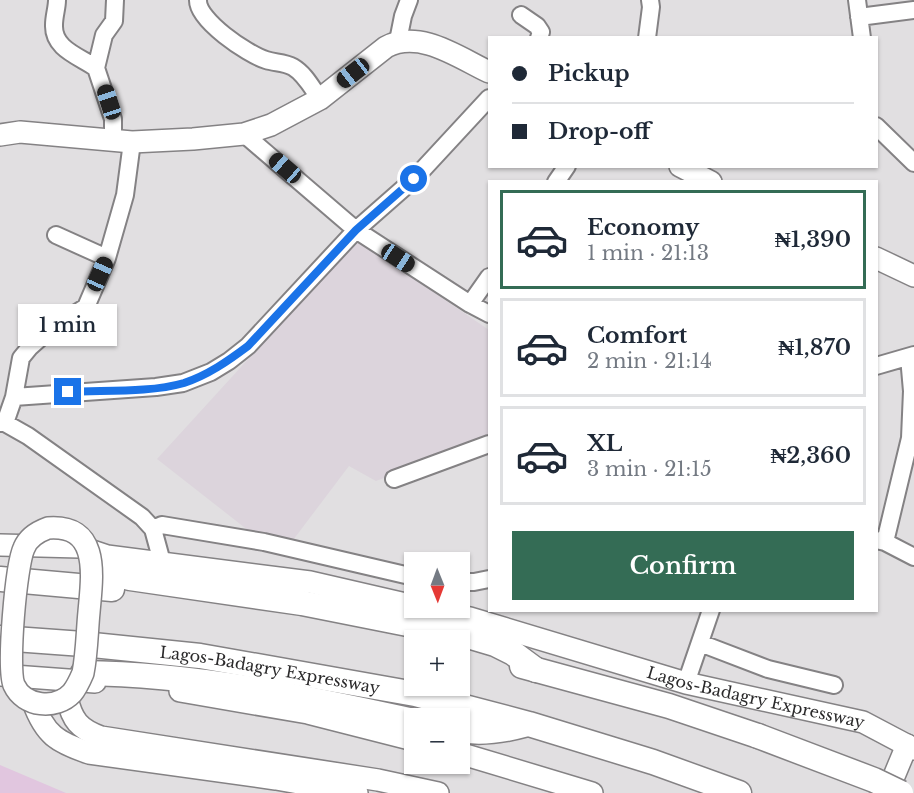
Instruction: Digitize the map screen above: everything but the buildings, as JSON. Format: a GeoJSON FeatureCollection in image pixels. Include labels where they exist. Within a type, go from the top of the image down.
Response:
{"type":"FeatureCollection","features":[{"type":"Feature","properties":{"kind":"highway"},"geometry":{"type":"LineString","coordinates":[[93,569],[130,578],[302,603],[468,636],[495,644],[513,653],[536,670]]}},
{"type":"Feature","properties":{"kind":"highway"},"geometry":{"type":"LineString","coordinates":[[0,579],[206,598],[404,635]]}},
{"type":"Feature","properties":{"kind":"highway","name":"Lagos-Badagry Expressway"},"geometry":{"type":"LineString","coordinates":[[0,638],[200,656],[415,694],[529,724],[653,762],[738,792]]}},
{"type":"Feature","properties":{"kind":"highway","name":"Lagos-Badagry Expressway"},"geometry":{"type":"LineString","coordinates":[[470,652],[669,706],[758,736],[902,793]]}},
{"type":"Feature","properties":{"kind":"highway"},"geometry":{"type":"LineString","coordinates":[[83,673],[118,673],[194,680],[290,694],[404,719]]}},
{"type":"Feature","properties":{"kind":"highway"},"geometry":{"type":"LineString","coordinates":[[470,732],[497,732],[529,724]]}},
{"type":"Feature","properties":{"kind":"main road"},"geometry":{"type":"LineString","coordinates":[[0,135],[20,132],[122,141],[193,139],[244,134],[271,125],[320,99],[386,47],[398,41],[417,41],[435,46],[488,72]]}},
{"type":"Feature","properties":{"kind":"main road"},"geometry":{"type":"LineString","coordinates":[[684,168],[707,180]]}},
{"type":"Feature","properties":{"kind":"main road"},"geometry":{"type":"LineString","coordinates":[[878,259],[914,276]]}},
{"type":"Feature","properties":{"kind":"main road"},"geometry":{"type":"LineString","coordinates":[[48,528],[58,528],[69,530],[85,543],[93,569],[83,673],[79,684],[67,698],[52,703],[33,702],[20,694],[4,669],[10,563],[33,535],[48,528]]}},
{"type":"Feature","properties":{"kind":"main road"},"geometry":{"type":"LineString","coordinates":[[0,545],[80,547],[107,556],[310,582],[404,604]]}},
{"type":"Feature","properties":{"kind":"main road","name":"Lagos-Badagry Expressway"},"geometry":{"type":"LineString","coordinates":[[470,618],[687,682],[863,722],[911,747]]}},
{"type":"Feature","properties":{"kind":"main road","name":"Lagos-Badagry Expressway"},"geometry":{"type":"LineString","coordinates":[[4,669],[198,693],[308,713],[404,737]]}},
{"type":"Feature","properties":{"kind":"main road"},"geometry":{"type":"LineString","coordinates":[[67,698],[70,712],[79,725],[89,733],[101,737],[278,772],[357,793]]}},
{"type":"Feature","properties":{"kind":"main road"},"geometry":{"type":"LineString","coordinates":[[33,702],[40,721],[47,731],[73,748],[89,753],[378,780],[438,793]]}},
{"type":"Feature","properties":{"kind":"main road"},"geometry":{"type":"LineString","coordinates":[[887,793],[911,747]]}},
{"type":"Feature","properties":{"kind":"main road"},"geometry":{"type":"LineString","coordinates":[[470,756],[592,793]]}},
{"type":"Feature","properties":{"kind":"main road"},"geometry":{"type":"LineString","coordinates":[[902,793],[914,766]]}},
{"type":"Feature","properties":{"kind":"street"},"geometry":{"type":"LineString","coordinates":[[57,0],[54,26],[56,40],[68,51],[96,68]]}},
{"type":"Feature","properties":{"kind":"street"},"geometry":{"type":"LineString","coordinates":[[115,0],[114,21],[104,36],[96,68],[122,141],[125,195],[107,258],[86,306],[48,331],[21,358],[14,397],[2,423],[27,436],[142,517],[153,529],[162,562]]}},
{"type":"Feature","properties":{"kind":"street"},"geometry":{"type":"LineString","coordinates":[[198,0],[202,15],[240,47],[265,59],[292,66],[303,74],[320,99]]}},
{"type":"Feature","properties":{"kind":"street"},"geometry":{"type":"LineString","coordinates":[[398,41],[403,16],[410,0]]}},
{"type":"Feature","properties":{"kind":"street"},"geometry":{"type":"LineString","coordinates":[[646,36],[650,0]]}},
{"type":"Feature","properties":{"kind":"street"},"geometry":{"type":"LineString","coordinates":[[857,0],[862,36]]}},
{"type":"Feature","properties":{"kind":"street"},"geometry":{"type":"LineString","coordinates":[[860,17],[914,10]]}},
{"type":"Feature","properties":{"kind":"street"},"geometry":{"type":"LineString","coordinates":[[521,15],[537,26],[541,32],[540,36]]}},
{"type":"Feature","properties":{"kind":"street"},"geometry":{"type":"LineString","coordinates":[[14,397],[183,383],[211,372],[229,361],[248,346],[356,230],[414,179],[488,99]]}},
{"type":"Feature","properties":{"kind":"street"},"geometry":{"type":"LineString","coordinates":[[878,128],[914,163]]}},
{"type":"Feature","properties":{"kind":"street"},"geometry":{"type":"LineString","coordinates":[[244,134],[356,230],[488,313]]}},
{"type":"Feature","properties":{"kind":"street"},"geometry":{"type":"LineString","coordinates":[[56,235],[107,258]]}},
{"type":"Feature","properties":{"kind":"street"},"geometry":{"type":"LineString","coordinates":[[470,304],[488,278]]}},
{"type":"Feature","properties":{"kind":"street"},"geometry":{"type":"LineString","coordinates":[[878,365],[912,356],[910,438],[880,541],[914,557]]}},
{"type":"Feature","properties":{"kind":"street"},"geometry":{"type":"LineString","coordinates":[[394,479],[488,444]]}},
{"type":"Feature","properties":{"kind":"street"},"geometry":{"type":"LineString","coordinates":[[153,529],[162,525],[264,542],[404,575]]}},
{"type":"Feature","properties":{"kind":"street"},"geometry":{"type":"LineString","coordinates":[[470,582],[488,579]]}},
{"type":"Feature","properties":{"kind":"street"},"geometry":{"type":"LineString","coordinates":[[687,682],[710,612]]}},
{"type":"Feature","properties":{"kind":"street"},"geometry":{"type":"LineString","coordinates":[[700,643],[768,669],[834,686]]}},
{"type":"Feature","properties":{"kind":"shaded area"},"geometry":{"type":"Polygon","coordinates":[[[357,240],[488,329],[488,438],[376,481],[349,466],[281,556],[157,459],[357,240]]]}},
{"type":"Feature","properties":{"kind":"shaded area"},"geometry":{"type":"Polygon","coordinates":[[[0,765],[66,793],[0,793],[0,765]]]}},
{"type":"Feature","properties":{"kind":"route"},"geometry":{"type":"LineString","coordinates":[[68,392],[156,387],[183,383],[211,372],[229,361],[248,346],[356,230],[414,179]]}}]}
